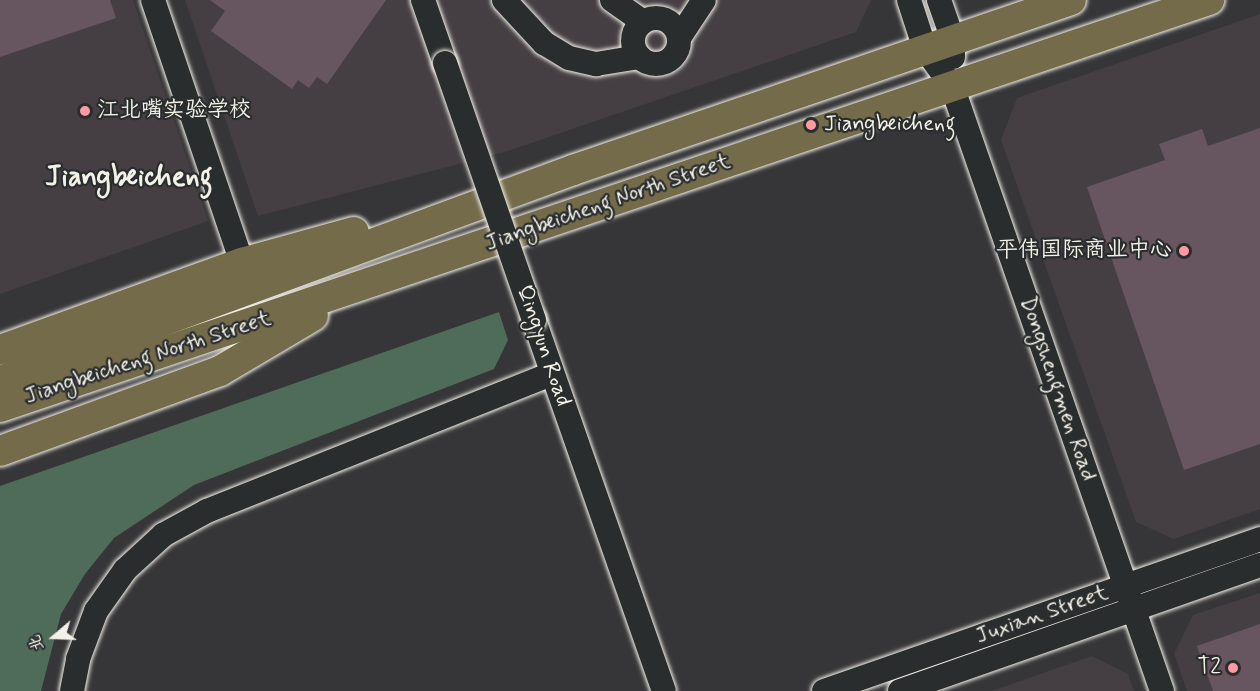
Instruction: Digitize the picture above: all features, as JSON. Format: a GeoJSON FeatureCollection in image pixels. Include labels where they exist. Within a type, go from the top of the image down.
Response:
{"type":"FeatureCollection","features":[{"type":"Feature","properties":{"kind":"main road","name":"Jiangbeicheng North Street"},"geometry":{"type":"LineString","coordinates":[[2,398],[573,170],[1071,0]]}},
{"type":"Feature","properties":{"kind":"main road","name":"Jiangbeicheng North Street"},"geometry":{"type":"LineString","coordinates":[[2,398],[362,287],[1209,0]]}},
{"type":"Feature","properties":{"kind":"main road"},"geometry":{"type":"LineString","coordinates":[[0,350],[242,263],[573,170]]}},
{"type":"Feature","properties":{"kind":"main road"},"geometry":{"type":"LineString","coordinates":[[0,451],[220,371],[362,287]]}},
{"type":"Feature","properties":{"kind":"street"},"geometry":{"type":"LineString","coordinates":[[153,0],[242,263]]}},
{"type":"Feature","properties":{"kind":"street","name":"Qingyun Road"},"geometry":{"type":"LineString","coordinates":[[423,0],[664,691]]}},
{"type":"Feature","properties":{"kind":"street"},"geometry":{"type":"LineString","coordinates":[[504,0],[544,43],[569,58],[596,64],[639,57],[652,64],[666,62],[676,52],[679,38],[704,0]]}},
{"type":"Feature","properties":{"kind":"street"},"geometry":{"type":"LineString","coordinates":[[612,0],[643,22],[666,20],[679,38]]}},
{"type":"Feature","properties":{"kind":"street","name":"Dongshengmen Road"},"geometry":{"type":"LineString","coordinates":[[909,0],[939,45],[1162,691]]}},
{"type":"Feature","properties":{"kind":"street","name":"Dongshengmen Road"},"geometry":{"type":"LineString","coordinates":[[939,0],[939,45]]}},
{"type":"Feature","properties":{"kind":"street"},"geometry":{"type":"LineString","coordinates":[[639,57],[633,43],[643,22]]}},
{"type":"Feature","properties":{"kind":"street"},"geometry":{"type":"LineString","coordinates":[[72,691],[78,659],[96,611],[125,570],[164,535],[207,511],[552,374]]}},
{"type":"Feature","properties":{"kind":"street","name":"Juxian Street"},"geometry":{"type":"LineString","coordinates":[[824,691],[1260,539]]}},
{"type":"Feature","properties":{"kind":"street","name":"Juxian Street"},"geometry":{"type":"LineString","coordinates":[[900,691],[1260,565]]}},
{"type":"Feature","properties":{"kind":"shaded area","name":"江北嘴实验学校"},"geometry":{"type":"Polygon","coordinates":[[[0,0],[133,0],[208,221],[0,294],[0,0]]]}},
{"type":"Feature","properties":{"kind":"shaded area"},"geometry":{"type":"Polygon","coordinates":[[[185,0],[871,0],[856,32],[505,152],[258,216],[185,0]]]}},
{"type":"Feature","properties":{"kind":"shaded area"},"geometry":{"type":"Polygon","coordinates":[[[1260,14],[1260,509],[1174,539],[1136,522],[1001,140],[1017,98],[1260,14]]]}},
{"type":"Feature","properties":{"kind":"shaded area"},"geometry":{"type":"Polygon","coordinates":[[[1260,593],[1260,691],[1187,691],[1174,654],[1193,615],[1260,593]]]}},
{"type":"Feature","properties":{"kind":"shaded area"},"geometry":{"type":"Polygon","coordinates":[[[1092,656],[1128,674],[1134,691],[992,691],[1092,656]]]}},
{"type":"Feature","properties":{"kind":"green space"},"geometry":{"type":"Polygon","coordinates":[[[499,312],[508,340],[494,369],[194,485],[114,538],[85,574],[61,614],[41,691],[0,691],[0,486],[499,312]]]}},
{"type":"Feature","properties":{"kind":"building"},"geometry":{"type":"Polygon","coordinates":[[[0,0],[110,0],[116,18],[0,57],[0,0]]]}},
{"type":"Feature","properties":{"kind":"building"},"geometry":{"type":"Polygon","coordinates":[[[210,0],[386,0],[327,84],[317,77],[309,88],[298,80],[292,89],[211,31],[225,11],[210,0]]]}},
{"type":"Feature","properties":{"kind":"building"},"geometry":{"type":"Polygon","coordinates":[[[1260,128],[1260,444],[1184,470],[1087,187],[1165,160],[1159,144],[1202,129],[1208,146],[1260,128]]]}},
{"type":"Feature","properties":{"kind":"building","name":"T2"},"geometry":{"type":"Polygon","coordinates":[[[1260,624],[1260,691],[1213,691],[1197,646],[1260,624]]]}},
{"type":"Feature","properties":{"kind":"place","name":"江北嘴实验学校"},"geometry":{"type":"Point","coordinates":[85,111]}},
{"type":"Feature","properties":{"kind":"place","name":"Jiangbeicheng"},"geometry":{"type":"Point","coordinates":[811,125]}},
{"type":"Feature","properties":{"kind":"place","name":"平伟国际商业中心"},"geometry":{"type":"Point","coordinates":[1184,251]}},
{"type":"Feature","properties":{"kind":"place","name":"T2"},"geometry":{"type":"Point","coordinates":[1233,668]}},
{"type":"Feature","properties":{"kind":"district","name":"Jiangbeicheng"},"geometry":{"type":"Point","coordinates":[129,178]}}]}
